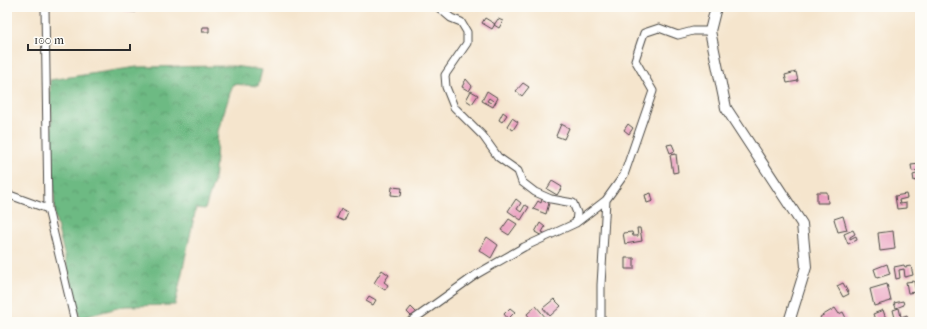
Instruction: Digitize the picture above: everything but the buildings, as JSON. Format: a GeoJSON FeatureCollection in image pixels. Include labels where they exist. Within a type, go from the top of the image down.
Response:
{"type":"FeatureCollection","features":[{"type":"Feature","properties":{"kind":"street"},"geometry":{"type":"LineString","coordinates":[[45,7],[48,209],[75,322]]}},
{"type":"Feature","properties":{"kind":"street"},"geometry":{"type":"LineString","coordinates":[[438,7],[450,18],[462,22],[467,32],[467,43],[445,76],[446,87],[454,107],[484,136],[498,157],[518,171],[522,182],[535,192],[551,199],[573,203],[577,213],[576,223]]}},
{"type":"Feature","properties":{"kind":"street"},"geometry":{"type":"LineString","coordinates":[[716,7],[710,31],[726,108],[802,224],[806,267],[789,322]]}},
{"type":"Feature","properties":{"kind":"street"},"geometry":{"type":"LineString","coordinates":[[410,322],[477,274],[524,247],[576,223],[606,200],[624,175],[653,91],[635,60],[644,33],[659,28],[678,35],[693,31],[710,31]]}},
{"type":"Feature","properties":{"kind":"street"},"geometry":{"type":"LineString","coordinates":[[7,194],[48,209]]}},
{"type":"Feature","properties":{"kind":"street"},"geometry":{"type":"LineString","coordinates":[[601,322],[601,285],[606,200]]}},
{"type":"Feature","properties":{"kind":"green space"},"geometry":{"type":"Polygon","coordinates":[[[233,66],[262,70],[258,86],[233,84],[218,131],[214,182],[205,209],[196,208],[175,305],[125,306],[80,318],[55,217],[50,80],[137,67],[233,66]]]}}]}
